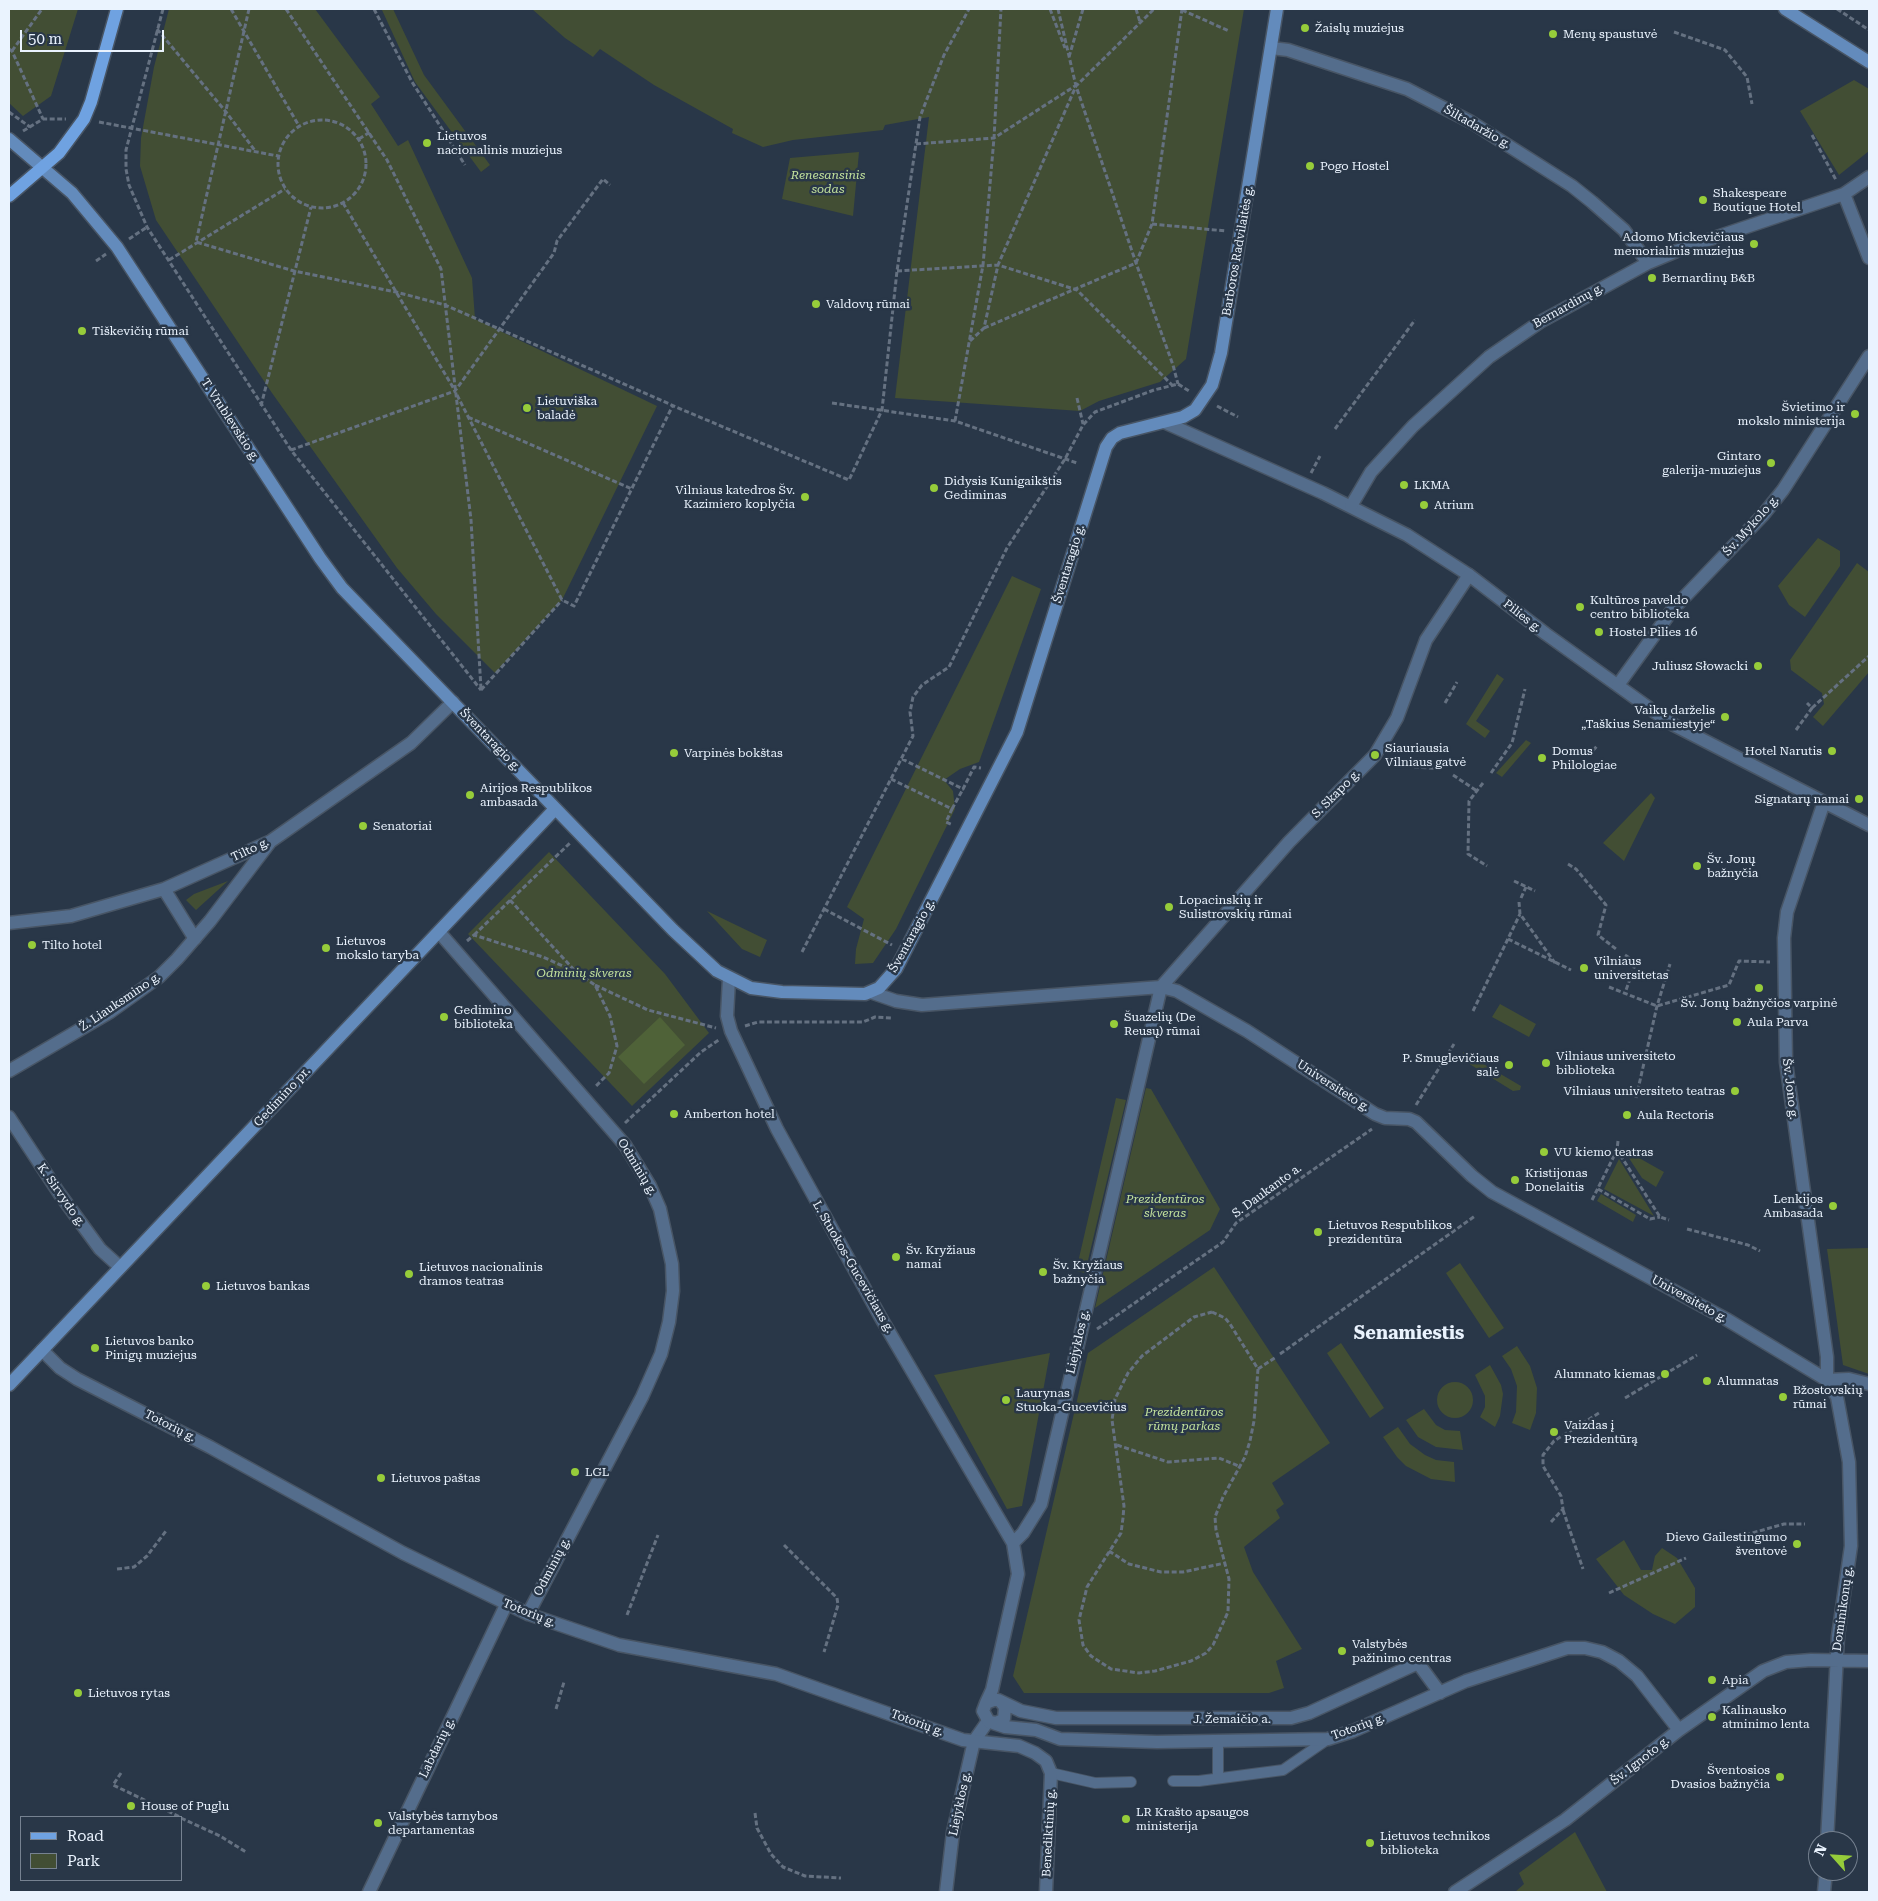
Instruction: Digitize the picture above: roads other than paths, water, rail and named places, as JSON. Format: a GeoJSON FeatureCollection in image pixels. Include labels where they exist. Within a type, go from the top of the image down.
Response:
{"type":"FeatureCollection","features":[{"type":"Feature","properties":{"kind":"main road"},"geometry":{"type":"LineString","coordinates":[[9,196],[45,167],[68,144],[84,119],[91,102],[118,9]]}},
{"type":"Feature","properties":{"kind":"main road","name":"Barboros Radvilaitės g."},"geometry":{"type":"LineString","coordinates":[[1120,433],[1166,423],[1183,417],[1194,410],[1212,385],[1221,353],[1278,9]]}},
{"type":"Feature","properties":{"kind":"main road"},"geometry":{"type":"LineString","coordinates":[[1785,9],[1869,62]]}},
{"type":"Feature","properties":{"kind":"main road","name":"T. Vrublevskio g."},"geometry":{"type":"LineString","coordinates":[[9,138],[45,167],[85,207],[117,247],[336,580],[453,702]]}},
{"type":"Feature","properties":{"kind":"main road","name":"Šventaragio g."},"geometry":{"type":"LineString","coordinates":[[453,702],[673,930],[708,964],[729,979],[751,988],[766,991],[852,995],[873,992],[896,969],[1014,741],[1027,706],[1101,457],[1112,438],[1120,433]]}},
{"type":"Feature","properties":{"kind":"main road","name":"Gedimino pr."},"geometry":{"type":"LineString","coordinates":[[9,1385],[555,808]]}},
{"type":"Feature","properties":{"kind":"street","name":"Šiltadaržio g."},"geometry":{"type":"LineString","coordinates":[[1271,48],[1288,50],[1407,90],[1471,122],[1572,186],[1592,202],[1624,230],[1648,264]]}},
{"type":"Feature","properties":{"kind":"street"},"geometry":{"type":"LineString","coordinates":[[1869,177],[1844,194],[1869,252]]}},
{"type":"Feature","properties":{"kind":"street","name":"Bernardinų g."},"geometry":{"type":"LineString","coordinates":[[1350,506],[1362,485],[1387,452],[1489,357],[1540,322],[1648,264],[1684,248],[1844,194]]}},
{"type":"Feature","properties":{"kind":"street","name":"Šv. Mykolo g."},"geometry":{"type":"LineString","coordinates":[[1618,685],[1673,609],[1763,515],[1783,490],[1869,356]]}},
{"type":"Feature","properties":{"kind":"street","name":"Pilies g."},"geometry":{"type":"LineString","coordinates":[[1166,423],[1234,451],[1407,535],[1469,575],[1546,634],[1670,723],[1869,824]]}},
{"type":"Feature","properties":{"kind":"street","name":"S. Skapo g."},"geometry":{"type":"LineString","coordinates":[[1160,986],[1289,842],[1375,755],[1397,718],[1426,640],[1469,575]]}},
{"type":"Feature","properties":{"kind":"street","name":"Tilto g."},"geometry":{"type":"LineString","coordinates":[[9,923],[71,916],[164,890],[271,841],[411,743],[453,702]]}},
{"type":"Feature","properties":{"kind":"street","name":"Šv. Jono g."},"geometry":{"type":"LineString","coordinates":[[1824,802],[1787,912],[1784,963],[1786,1062],[1827,1357],[1827,1380]]}},
{"type":"Feature","properties":{"kind":"street","name":"Ž. Liauksmino g."},"geometry":{"type":"LineString","coordinates":[[9,1071],[110,1012],[158,977],[194,939],[249,872],[271,841]]}},
{"type":"Feature","properties":{"kind":"street"},"geometry":{"type":"LineString","coordinates":[[164,890],[194,939]]}},
{"type":"Feature","properties":{"kind":"street","name":"Odminių g."},"geometry":{"type":"LineString","coordinates":[[439,932],[626,1145],[650,1186],[660,1208],[668,1238],[672,1264],[673,1291],[669,1322],[661,1354],[646,1388],[528,1614]]}},
{"type":"Feature","properties":{"kind":"street","name":"L. Stuokos-Gucevičiaus g."},"geometry":{"type":"LineString","coordinates":[[729,979],[728,1016],[732,1031],[760,1095],[815,1202],[1012,1543]]}},
{"type":"Feature","properties":{"kind":"street","name":"Universiteto g."},"geometry":{"type":"LineString","coordinates":[[873,992],[896,1001],[922,1005],[1160,986],[1177,990],[1247,1031],[1375,1114],[1385,1118],[1401,1117],[1416,1122],[1486,1188],[1726,1319],[1827,1380]]}},
{"type":"Feature","properties":{"kind":"street","name":"Liejyklos g."},"geometry":{"type":"LineString","coordinates":[[1012,1543],[1023,1533],[1041,1504],[1160,986]]}},
{"type":"Feature","properties":{"kind":"street","name":"K. Sirvydo g."},"geometry":{"type":"LineString","coordinates":[[9,1117],[100,1249],[120,1268]]}},
{"type":"Feature","properties":{"kind":"street","name":"Totorių g."},"geometry":{"type":"LineString","coordinates":[[42,1350],[60,1368],[77,1379],[210,1446],[403,1553],[506,1605],[619,1645],[776,1674],[963,1740],[1026,1748],[1046,1761],[1051,1773]]}},
{"type":"Feature","properties":{"kind":"street"},"geometry":{"type":"LineString","coordinates":[[1827,1380],[1849,1379],[1869,1384]]}},
{"type":"Feature","properties":{"kind":"street","name":"Dominikonų g."},"geometry":{"type":"LineString","coordinates":[[1827,1380],[1837,1397],[1841,1415],[1848,1462],[1851,1527],[1848,1580],[1838,1636],[1836,1661],[1828,1831]]}},
{"type":"Feature","properties":{"kind":"street"},"geometry":{"type":"LineString","coordinates":[[994,1699],[1005,1707],[1006,1715],[1001,1721],[990,1722],[983,1711],[994,1699],[1018,1574],[1012,1543]]}},
{"type":"Feature","properties":{"kind":"street","name":"Labdarių g."},"geometry":{"type":"LineString","coordinates":[[369,1892],[506,1605]]}},
{"type":"Feature","properties":{"kind":"street","name":"Totorių g."},"geometry":{"type":"LineString","coordinates":[[990,1722],[1036,1730],[1060,1739],[1157,1742],[1328,1739],[1353,1732],[1466,1681],[1567,1648],[1585,1648],[1602,1652],[1619,1661],[1637,1676],[1679,1730]]}},
{"type":"Feature","properties":{"kind":"street","name":"Šv. Ignoto g."},"geometry":{"type":"LineString","coordinates":[[1455,1892],[1565,1820],[1679,1730],[1763,1671],[1786,1662],[1869,1661]]}},
{"type":"Feature","properties":{"kind":"street","name":"J. Žemaičio a."},"geometry":{"type":"LineString","coordinates":[[994,1699],[1021,1711],[1056,1718],[1291,1718],[1309,1713],[1418,1664],[1440,1693]]}},
{"type":"Feature","properties":{"kind":"street"},"geometry":{"type":"LineString","coordinates":[[1291,1718],[1294,1740]]}},
{"type":"Feature","properties":{"kind":"street"},"geometry":{"type":"LineString","coordinates":[[1218,1740],[1220,1719]]}},
{"type":"Feature","properties":{"kind":"street","name":"Liejyklos g."},"geometry":{"type":"LineString","coordinates":[[946,1892],[954,1832],[974,1741],[990,1722]]}},
{"type":"Feature","properties":{"kind":"street","name":"Benediktinių g."},"geometry":{"type":"LineString","coordinates":[[1046,1892],[1051,1773]]}},
{"type":"Feature","properties":{"kind":"lane"},"geometry":{"type":"LineString","coordinates":[[1173,1782],[1199,1781],[1283,1770],[1328,1739]]}},
{"type":"Feature","properties":{"kind":"lane"},"geometry":{"type":"LineString","coordinates":[[1218,1740],[1218,1778]]}},
{"type":"Feature","properties":{"kind":"lane"},"geometry":{"type":"LineString","coordinates":[[1051,1773],[1095,1783],[1131,1782]]}},
{"type":"Feature","properties":{"kind":"place","name":"Žaislų muziejus"},"geometry":{"type":"Point","coordinates":[1305,28]}},
{"type":"Feature","properties":{"kind":"place","name":"Menų spaustuvė"},"geometry":{"type":"Point","coordinates":[1553,34]}},
{"type":"Feature","properties":{"kind":"place","name":"Lietuvos nacionalinis muziejus"},"geometry":{"type":"Point","coordinates":[427,143]}},
{"type":"Feature","properties":{"kind":"place","name":"Pogo Hostel"},"geometry":{"type":"Point","coordinates":[1310,166]}},
{"type":"Feature","properties":{"kind":"place","name":"Shakespeare Boutique Hotel"},"geometry":{"type":"Point","coordinates":[1703,200]}},
{"type":"Feature","properties":{"kind":"place","name":"Adomo Mickevičiaus memorialinis muziejus"},"geometry":{"type":"Point","coordinates":[1754,244]}},
{"type":"Feature","properties":{"kind":"place","name":"Bernardinų B&B"},"geometry":{"type":"Point","coordinates":[1652,278]}},
{"type":"Feature","properties":{"kind":"place","name":"Valdovų rūmai"},"geometry":{"type":"Point","coordinates":[816,304]}},
{"type":"Feature","properties":{"kind":"place","name":"Tiškevičių rūmai"},"geometry":{"type":"Point","coordinates":[82,331]}},
{"type":"Feature","properties":{"kind":"place","name":"Lietuviška baladė"},"geometry":{"type":"Point","coordinates":[527,408]}},
{"type":"Feature","properties":{"kind":"place","name":"Švietimo ir mokslo ministerija"},"geometry":{"type":"Point","coordinates":[1855,414]}},
{"type":"Feature","properties":{"kind":"place","name":"Gintaro galerija-muziejus"},"geometry":{"type":"Point","coordinates":[1771,463]}},
{"type":"Feature","properties":{"kind":"place","name":"LKMA"},"geometry":{"type":"Point","coordinates":[1404,485]}},
{"type":"Feature","properties":{"kind":"place","name":"Didysis Kunigaikštis Gediminas"},"geometry":{"type":"Point","coordinates":[934,488]}},
{"type":"Feature","properties":{"kind":"place","name":"Vilniaus katedros Šv. Kazimiero koplyčia"},"geometry":{"type":"Point","coordinates":[805,497]}},
{"type":"Feature","properties":{"kind":"place","name":"Atrium"},"geometry":{"type":"Point","coordinates":[1424,505]}},
{"type":"Feature","properties":{"kind":"place","name":"Kultūros paveldo centro biblioteka"},"geometry":{"type":"Point","coordinates":[1580,607]}},
{"type":"Feature","properties":{"kind":"place","name":"Hostel Pilies 16"},"geometry":{"type":"Point","coordinates":[1599,632]}},
{"type":"Feature","properties":{"kind":"place","name":"Juliusz Słowacki"},"geometry":{"type":"Point","coordinates":[1758,666]}},
{"type":"Feature","properties":{"kind":"place","name":"Vaikų darželis „Taškius Senamiestyje“"},"geometry":{"type":"Point","coordinates":[1725,717]}},
{"type":"Feature","properties":{"kind":"place","name":"Hotel Narutis"},"geometry":{"type":"Point","coordinates":[1832,751]}},
{"type":"Feature","properties":{"kind":"place","name":"Varpinės bokštas"},"geometry":{"type":"Point","coordinates":[674,753]}},
{"type":"Feature","properties":{"kind":"place","name":"Siauriausia Vilniaus gatvė"},"geometry":{"type":"Point","coordinates":[1375,755]}},
{"type":"Feature","properties":{"kind":"place","name":"Domus Philologiae"},"geometry":{"type":"Point","coordinates":[1542,758]}},
{"type":"Feature","properties":{"kind":"place","name":"Airijos Respublikos ambasada"},"geometry":{"type":"Point","coordinates":[470,795]}},
{"type":"Feature","properties":{"kind":"place","name":"Signatarų namai"},"geometry":{"type":"Point","coordinates":[1859,799]}},
{"type":"Feature","properties":{"kind":"place","name":"Senatoriai"},"geometry":{"type":"Point","coordinates":[363,826]}},
{"type":"Feature","properties":{"kind":"place","name":"Šv. Jonų bažnyčia"},"geometry":{"type":"Point","coordinates":[1697,866]}},
{"type":"Feature","properties":{"kind":"place","name":"Lopacinskių ir Sulistrovskių rūmai"},"geometry":{"type":"Point","coordinates":[1169,907]}},
{"type":"Feature","properties":{"kind":"place","name":"Tilto hotel"},"geometry":{"type":"Point","coordinates":[32,945]}},
{"type":"Feature","properties":{"kind":"place","name":"Lietuvos mokslo taryba"},"geometry":{"type":"Point","coordinates":[326,948]}},
{"type":"Feature","properties":{"kind":"place","name":"Vilniaus universitetas"},"geometry":{"type":"Point","coordinates":[1584,968]}},
{"type":"Feature","properties":{"kind":"place","name":"Šv. Jonų bažnyčios varpinė"},"geometry":{"type":"Point","coordinates":[1759,988]}},
{"type":"Feature","properties":{"kind":"place","name":"Gedimino biblioteka"},"geometry":{"type":"Point","coordinates":[444,1017]}},
{"type":"Feature","properties":{"kind":"place","name":"Aula Parva"},"geometry":{"type":"Point","coordinates":[1737,1022]}},
{"type":"Feature","properties":{"kind":"place","name":"Šuazelių (De Reusų) rūmai"},"geometry":{"type":"Point","coordinates":[1114,1024]}},
{"type":"Feature","properties":{"kind":"place","name":"Vilniaus universiteto biblioteka"},"geometry":{"type":"Point","coordinates":[1546,1063]}},
{"type":"Feature","properties":{"kind":"place","name":"P. Smuglevičiaus salė"},"geometry":{"type":"Point","coordinates":[1509,1065]}},
{"type":"Feature","properties":{"kind":"place","name":"Vilniaus universiteto teatras"},"geometry":{"type":"Point","coordinates":[1735,1091]}},
{"type":"Feature","properties":{"kind":"place","name":"Amberton hotel"},"geometry":{"type":"Point","coordinates":[674,1114]}},
{"type":"Feature","properties":{"kind":"place","name":"Aula Rectoris"},"geometry":{"type":"Point","coordinates":[1627,1115]}},
{"type":"Feature","properties":{"kind":"place","name":"VU kiemo teatras"},"geometry":{"type":"Point","coordinates":[1544,1152]}},
{"type":"Feature","properties":{"kind":"place","name":"Kristijonas Donelaitis"},"geometry":{"type":"Point","coordinates":[1515,1180]}},
{"type":"Feature","properties":{"kind":"place","name":"Lenkijos Ambasada"},"geometry":{"type":"Point","coordinates":[1833,1206]}},
{"type":"Feature","properties":{"kind":"place","name":"Lietuvos Respublikos prezidentūra"},"geometry":{"type":"Point","coordinates":[1318,1232]}},
{"type":"Feature","properties":{"kind":"place","name":"Šv. Kryžiaus namai"},"geometry":{"type":"Point","coordinates":[896,1257]}},
{"type":"Feature","properties":{"kind":"place","name":"Šv. Kryžiaus bažnyčia"},"geometry":{"type":"Point","coordinates":[1043,1272]}},
{"type":"Feature","properties":{"kind":"place","name":"Lietuvos nacionalinis dramos teatras"},"geometry":{"type":"Point","coordinates":[409,1274]}},
{"type":"Feature","properties":{"kind":"place","name":"Lietuvos bankas"},"geometry":{"type":"Point","coordinates":[206,1286]}},
{"type":"Feature","properties":{"kind":"place","name":"Lietuvos banko Pinigų muziejus"},"geometry":{"type":"Point","coordinates":[95,1348]}},
{"type":"Feature","properties":{"kind":"place","name":"Alumnato kiemas"},"geometry":{"type":"Point","coordinates":[1665,1374]}},
{"type":"Feature","properties":{"kind":"place","name":"Alumnatas"},"geometry":{"type":"Point","coordinates":[1707,1381]}},
{"type":"Feature","properties":{"kind":"place","name":"Bžostovskių rūmai"},"geometry":{"type":"Point","coordinates":[1783,1397]}},
{"type":"Feature","properties":{"kind":"place","name":"Laurynas Stuoka-Gucevičius"},"geometry":{"type":"Point","coordinates":[1006,1400]}},
{"type":"Feature","properties":{"kind":"place","name":"Vaizdas į Prezidentūrą"},"geometry":{"type":"Point","coordinates":[1554,1432]}},
{"type":"Feature","properties":{"kind":"place","name":"LGL"},"geometry":{"type":"Point","coordinates":[575,1472]}},
{"type":"Feature","properties":{"kind":"place","name":"Lietuvos paštas"},"geometry":{"type":"Point","coordinates":[381,1478]}},
{"type":"Feature","properties":{"kind":"place","name":"Dievo Gailestingumo šventovė"},"geometry":{"type":"Point","coordinates":[1797,1544]}},
{"type":"Feature","properties":{"kind":"place","name":"Valstybės pažinimo centras"},"geometry":{"type":"Point","coordinates":[1342,1651]}},
{"type":"Feature","properties":{"kind":"place","name":"Apia"},"geometry":{"type":"Point","coordinates":[1712,1680]}},
{"type":"Feature","properties":{"kind":"place","name":"Lietuvos rytas"},"geometry":{"type":"Point","coordinates":[78,1693]}},
{"type":"Feature","properties":{"kind":"place","name":"Kalinausko atminimo lenta"},"geometry":{"type":"Point","coordinates":[1712,1717]}},
{"type":"Feature","properties":{"kind":"place","name":"Šventosios Dvasios bažnyčia"},"geometry":{"type":"Point","coordinates":[1780,1777]}},
{"type":"Feature","properties":{"kind":"place","name":"House of Puglu"},"geometry":{"type":"Point","coordinates":[131,1806]}},
{"type":"Feature","properties":{"kind":"place","name":"LR Krašto apsaugos ministerija"},"geometry":{"type":"Point","coordinates":[1126,1819]}},
{"type":"Feature","properties":{"kind":"place","name":"Valstybės tarnybos departamentas"},"geometry":{"type":"Point","coordinates":[378,1823]}},
{"type":"Feature","properties":{"kind":"place","name":"Lietuvos technikos biblioteka"},"geometry":{"type":"Point","coordinates":[1370,1843]}},
{"type":"Feature","properties":{"kind":"district","name":"Senamiestis"},"geometry":{"type":"Point","coordinates":[1409,1334]}},
{"type":"Feature","properties":{"kind":"park label","name":"Renesansinis sodas"},"geometry":{"type":"Point","coordinates":[828,182]}},
{"type":"Feature","properties":{"kind":"park label","name":"Odminių skveras"},"geometry":{"type":"Point","coordinates":[584,973]}},
{"type":"Feature","properties":{"kind":"park label","name":"Prezidentūros skveras"},"geometry":{"type":"Point","coordinates":[1165,1206]}},
{"type":"Feature","properties":{"kind":"park label","name":"Prezidentūros rūmų parkas"},"geometry":{"type":"Point","coordinates":[1184,1419]}}]}
